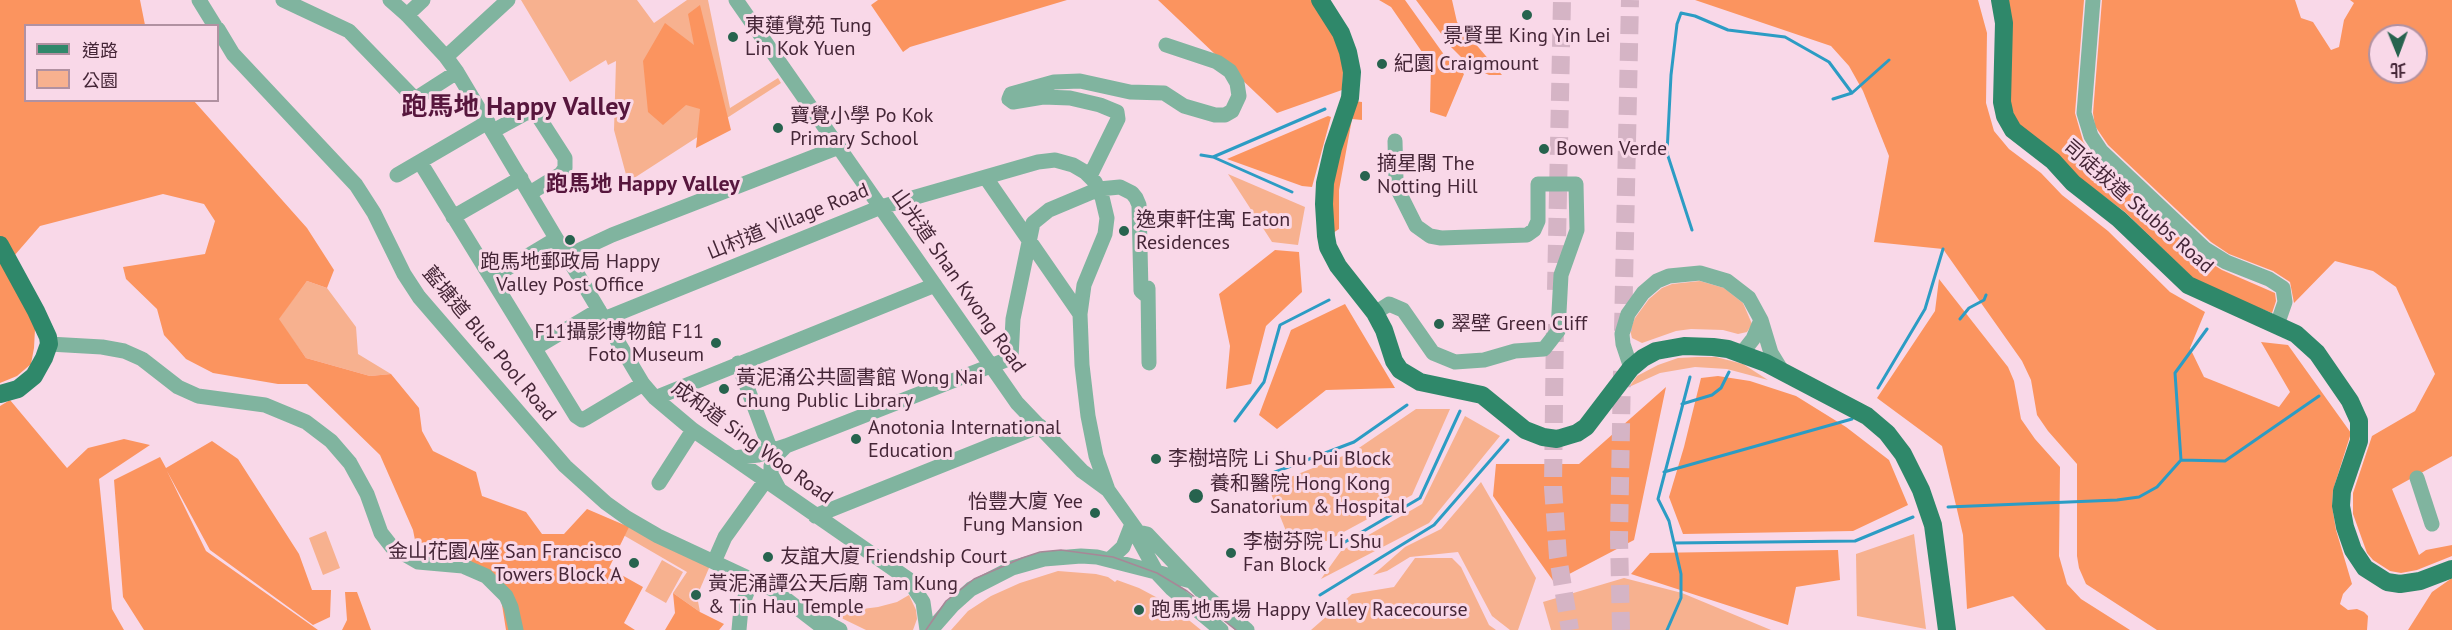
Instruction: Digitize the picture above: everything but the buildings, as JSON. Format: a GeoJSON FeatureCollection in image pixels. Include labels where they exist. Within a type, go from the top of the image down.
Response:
{"type":"FeatureCollection","features":[{"type":"Feature","properties":{"kind":"main road"},"geometry":{"type":"LineString","coordinates":[[1320,0],[1341,33],[1352,72],[1348,104],[1333,148],[1325,183],[1323,204],[1328,247],[1338,266],[1375,312],[1384,330],[1394,361],[1404,374],[1420,382],[1482,395],[1526,430],[1543,437],[1557,439],[1586,427],[1631,368],[1649,354],[1669,348],[1713,346],[1742,353],[1782,371],[1862,412],[1878,424],[1894,442],[1913,472],[1928,508],[1937,543],[1947,630]]}},
{"type":"Feature","properties":{"kind":"main road","name":"司徒拔道 Stubbs Road"},"geometry":{"type":"LineString","coordinates":[[2000,0],[2004,23],[2002,102],[2005,116],[2013,130],[2053,161],[2073,183],[2119,219],[2188,285],[2296,334],[2310,345],[2355,410],[2361,433],[2342,491],[2341,506],[2344,527],[2358,559],[2365,568],[2387,582],[2400,584],[2420,581],[2452,569]]}},
{"type":"Feature","properties":{"kind":"main road"},"geometry":{"type":"LineString","coordinates":[[0,245],[36,311],[49,344],[34,376],[18,389],[0,394]]}},
{"type":"Feature","properties":{"kind":"main road"},"geometry":{"type":"LineString","coordinates":[[1935,630],[1941,592]]}},
{"type":"Feature","properties":{"kind":"street","name":"藍塘道 Blue Pool Road"},"geometry":{"type":"LineString","coordinates":[[199,0],[214,24]]}},
{"type":"Feature","properties":{"kind":"street"},"geometry":{"type":"LineString","coordinates":[[283,0],[349,31],[415,99],[457,72]]}},
{"type":"Feature","properties":{"kind":"street","name":"成和道 Sing Woo Road"},"geometry":{"type":"LineString","coordinates":[[390,0],[407,15],[457,72],[643,384],[655,398],[693,430],[908,579],[923,602],[929,630]]}},
{"type":"Feature","properties":{"kind":"street"},"geometry":{"type":"LineString","coordinates":[[407,15],[423,0]]}},
{"type":"Feature","properties":{"kind":"street"},"geometry":{"type":"LineString","coordinates":[[446,57],[508,0]]}},
{"type":"Feature","properties":{"kind":"street","name":"山光道 Shan Kwong Road"},"geometry":{"type":"LineString","coordinates":[[736,0],[1017,403],[1082,471],[1108,490],[1135,528],[1138,540],[1156,573]]}},
{"type":"Feature","properties":{"kind":"street"},"geometry":{"type":"LineString","coordinates":[[2093,0],[2084,113],[2091,136],[2101,151],[2205,249],[2226,262],[2270,279],[2283,288],[2285,302],[2277,325]]}},
{"type":"Feature","properties":{"kind":"street","name":"藍塘道 Blue Pool Road"},"geometry":{"type":"LineString","coordinates":[[219,32],[233,54],[356,185],[374,213],[418,297],[565,466],[627,518],[658,536],[774,590],[826,630]]}},
{"type":"Feature","properties":{"kind":"street"},"geometry":{"type":"LineString","coordinates":[[1090,176],[1118,119],[1116,112],[1100,105],[1070,98],[1042,97],[1013,102],[1010,99],[1011,94],[1043,84],[1072,81],[1094,82],[1130,92],[1160,93],[1184,106],[1215,115],[1229,114],[1235,107],[1239,89],[1230,71],[1217,63],[1166,45]]}},
{"type":"Feature","properties":{"kind":"street"},"geometry":{"type":"LineString","coordinates":[[397,176],[491,127],[526,113],[536,113],[565,158],[565,168],[561,174],[530,193]]}},
{"type":"Feature","properties":{"kind":"street"},"geometry":{"type":"LineString","coordinates":[[1375,312],[1389,304],[1403,310],[1433,353],[1455,362],[1484,360],[1515,351],[1544,349],[1558,331],[1561,275],[1577,230],[1576,184],[1538,184],[1538,221],[1534,230],[1527,235],[1442,238],[1430,236],[1416,226],[1399,192],[1396,180],[1395,141]]}},
{"type":"Feature","properties":{"kind":"street"},"geometry":{"type":"LineString","coordinates":[[567,256],[612,236],[839,147]]}},
{"type":"Feature","properties":{"kind":"street","name":"山村道 Village Road"},"geometry":{"type":"LineString","coordinates":[[535,348],[601,315],[881,207],[1038,162],[1055,160],[1073,165],[1090,176],[1099,189],[1107,211],[1107,226],[1087,276],[1080,314],[1084,391],[1096,456],[1108,490]]}},
{"type":"Feature","properties":{"kind":"street"},"geometry":{"type":"LineString","coordinates":[[420,162],[576,416],[582,420],[643,384]]}},
{"type":"Feature","properties":{"kind":"street"},"geometry":{"type":"LineString","coordinates":[[453,217],[521,178]]}},
{"type":"Feature","properties":{"kind":"street"},"geometry":{"type":"LineString","coordinates":[[986,178],[1080,314]]}},
{"type":"Feature","properties":{"kind":"street"},"geometry":{"type":"LineString","coordinates":[[734,458],[758,455],[786,446],[1011,358],[1013,319],[1033,224],[1049,210],[1099,189],[1120,188],[1132,193],[1136,198],[1139,205],[1141,291],[1148,297]]}},
{"type":"Feature","properties":{"kind":"street"},"geometry":{"type":"LineString","coordinates":[[1147,228],[1149,363]]}},
{"type":"Feature","properties":{"kind":"street"},"geometry":{"type":"LineString","coordinates":[[491,278],[556,239]]}},
{"type":"Feature","properties":{"kind":"street"},"geometry":{"type":"LineString","coordinates":[[1631,368],[1623,344],[1624,322],[1643,293],[1657,281],[1669,276],[1700,273],[1727,280],[1749,298],[1761,320],[1771,353],[1782,371]]}},
{"type":"Feature","properties":{"kind":"street"},"geometry":{"type":"LineString","coordinates":[[655,398],[935,285]]}},
{"type":"Feature","properties":{"kind":"street"},"geometry":{"type":"LineString","coordinates":[[1742,353],[1753,339],[1761,320]]}},
{"type":"Feature","properties":{"kind":"street"},"geometry":{"type":"LineString","coordinates":[[49,344],[115,349],[133,354],[189,393],[206,399],[255,403],[271,407],[296,417],[314,428],[338,448],[355,471],[367,494],[377,526],[388,543],[403,555],[418,562],[463,566],[486,576],[506,596],[516,630]]}},
{"type":"Feature","properties":{"kind":"street"},"geometry":{"type":"LineString","coordinates":[[738,363],[771,451]]}},
{"type":"Feature","properties":{"kind":"street"},"geometry":{"type":"LineString","coordinates":[[815,516],[1040,426]]}},
{"type":"Feature","properties":{"kind":"street"},"geometry":{"type":"LineString","coordinates":[[659,483],[693,430]]}},
{"type":"Feature","properties":{"kind":"street"},"geometry":{"type":"LineString","coordinates":[[779,489],[771,474],[771,466],[775,456],[786,446]]}},
{"type":"Feature","properties":{"kind":"street"},"geometry":{"type":"LineString","coordinates":[[1082,471],[1091,466],[1096,456]]}},
{"type":"Feature","properties":{"kind":"street"},"geometry":{"type":"LineString","coordinates":[[2417,478],[2432,524]]}},
{"type":"Feature","properties":{"kind":"street"},"geometry":{"type":"LineString","coordinates":[[714,562],[725,537],[766,480]]}},
{"type":"Feature","properties":{"kind":"street"},"geometry":{"type":"LineString","coordinates":[[1109,560],[1123,547],[1135,528],[1147,534],[1191,581],[1247,630]]}},
{"type":"Feature","properties":{"kind":"street"},"geometry":{"type":"LineString","coordinates":[[929,630],[971,589],[1024,563],[1058,557],[1081,556],[1109,560],[1191,581]]}},
{"type":"Feature","properties":{"kind":"street"},"geometry":{"type":"LineString","coordinates":[[1156,573],[1221,630]]}},
{"type":"Feature","properties":{"kind":"street"},"geometry":{"type":"LineString","coordinates":[[739,630],[741,608],[752,579]]}},
{"type":"Feature","properties":{"kind":"street","name":"藍塘道 Blue Pool Road"},"geometry":{"type":"LineString","coordinates":[[800,609],[840,630]]}},
{"type":"Feature","properties":{"kind":"green space"},"geometry":{"type":"Polygon","coordinates":[[[521,0],[637,0],[654,23],[687,0],[708,0],[730,108],[778,78],[781,83],[628,182],[614,130],[616,61],[608,65],[606,60],[570,82],[521,0]]]}},
{"type":"Feature","properties":{"kind":"green space"},"geometry":{"type":"Polygon","coordinates":[[[1228,174],[1305,207],[1298,245],[1272,242],[1228,174]]]}},
{"type":"Feature","properties":{"kind":"green space"},"geometry":{"type":"Polygon","coordinates":[[[307,281],[327,288],[356,327],[358,354],[391,374],[370,376],[306,358],[278,319],[307,281]]]}},
{"type":"Feature","properties":{"kind":"green space"},"geometry":{"type":"Polygon","coordinates":[[[1700,281],[1724,288],[1743,303],[1752,324],[1747,332],[1738,334],[1723,330],[1691,329],[1676,331],[1642,343],[1632,338],[1630,330],[1635,318],[1649,299],[1662,288],[1672,284],[1700,281]]]}},
{"type":"Feature","properties":{"kind":"green space"},"geometry":{"type":"Polygon","coordinates":[[[1716,357],[1743,364],[1768,380],[1727,369],[1695,367],[1660,373],[1629,387],[1637,376],[1658,365],[1678,358],[1716,357]]]}},
{"type":"Feature","properties":{"kind":"green space"},"geometry":{"type":"Polygon","coordinates":[[[1416,409],[1450,409],[1412,495],[1327,541],[1290,541],[1268,486],[1353,452],[1416,409]]]}},
{"type":"Feature","properties":{"kind":"green space"},"geometry":{"type":"Polygon","coordinates":[[[1465,416],[1500,436],[1429,523],[1321,579],[1341,551],[1422,504],[1465,416]]]}},
{"type":"Feature","properties":{"kind":"green space"},"geometry":{"type":"Polygon","coordinates":[[[1481,482],[1536,578],[1518,630],[1510,630],[1492,616],[1458,552],[1410,557],[1387,571],[1373,575],[1405,547],[1441,529],[1481,482]]]}},
{"type":"Feature","properties":{"kind":"green space"},"geometry":{"type":"Polygon","coordinates":[[[629,520],[712,561],[697,596],[700,612],[673,593],[687,572],[618,532],[629,520]]]}},
{"type":"Feature","properties":{"kind":"green space"},"geometry":{"type":"Polygon","coordinates":[[[326,531],[340,568],[323,575],[309,538],[326,531]]]}},
{"type":"Feature","properties":{"kind":"green space"},"geometry":{"type":"Polygon","coordinates":[[[1914,534],[1926,629],[1857,616],[1856,554],[1914,534]]]}},
{"type":"Feature","properties":{"kind":"green space"},"geometry":{"type":"Polygon","coordinates":[[[1415,558],[1452,558],[1461,567],[1489,625],[1496,630],[1311,630],[1352,594],[1394,587],[1415,558]]]}},
{"type":"Feature","properties":{"kind":"green space"},"geometry":{"type":"Polygon","coordinates":[[[662,560],[683,572],[666,603],[645,591],[662,560]]]}},
{"type":"Feature","properties":{"kind":"green space"},"geometry":{"type":"Polygon","coordinates":[[[1058,571],[1096,574],[1139,588],[1169,604],[1201,630],[951,630],[968,611],[991,596],[1020,583],[1058,571]]]}},
{"type":"Feature","properties":{"kind":"green space"},"geometry":{"type":"Polygon","coordinates":[[[1624,578],[1682,593],[1771,630],[1551,630],[1543,602],[1624,578]]]}},
{"type":"Feature","properties":{"kind":"green space"},"geometry":{"type":"Polygon","coordinates":[[[909,595],[916,610],[917,619],[913,630],[866,630],[831,613],[878,607],[897,602],[909,595]]]}},
{"type":"Feature","properties":{"kind":"shaded area"},"geometry":{"type":"Polygon","coordinates":[[[0,0],[140,0],[145,24],[24,24],[24,102],[195,102],[307,228],[334,270],[327,288],[307,281],[279,319],[306,358],[370,376],[391,374],[419,408],[422,431],[433,451],[476,472],[482,496],[526,512],[542,534],[564,534],[587,509],[629,527],[609,568],[643,587],[624,623],[635,630],[506,630],[500,592],[457,566],[420,565],[413,530],[380,455],[307,384],[278,384],[213,373],[186,359],[164,335],[157,309],[126,279],[123,267],[205,254],[215,221],[204,204],[163,194],[40,226],[14,256],[36,310],[31,364],[17,376],[0,383],[0,0]]]}},
{"type":"Feature","properties":{"kind":"shaded area"},"geometry":{"type":"Polygon","coordinates":[[[878,0],[1067,0],[910,47],[903,52],[871,5],[878,0]]]}},
{"type":"Feature","properties":{"kind":"shaded area"},"geometry":{"type":"Polygon","coordinates":[[[1158,0],[1312,0],[1344,53],[1342,90],[1277,113],[1158,0]]]}},
{"type":"Feature","properties":{"kind":"shaded area"},"geometry":{"type":"Polygon","coordinates":[[[1379,0],[1405,0],[1445,56],[1464,74],[1446,117],[1430,112],[1431,65],[1391,7],[1379,0]]]}},
{"type":"Feature","properties":{"kind":"shaded area"},"geometry":{"type":"Polygon","coordinates":[[[1416,0],[1452,0],[1457,22],[1502,75],[1489,75],[1470,66],[1451,47],[1416,0]]]}},
{"type":"Feature","properties":{"kind":"shaded area"},"geometry":{"type":"Polygon","coordinates":[[[1695,0],[1978,0],[1987,33],[1986,103],[1994,131],[2009,149],[2041,173],[2062,195],[2108,231],[2170,292],[2205,312],[2190,348],[2204,377],[2279,407],[2290,392],[2261,342],[2288,345],[2351,433],[2333,490],[2332,506],[2336,530],[2352,584],[2343,594],[2340,604],[2348,610],[2357,609],[2364,612],[2368,616],[2367,630],[2157,630],[2086,584],[2077,556],[2077,464],[2037,415],[2031,380],[2022,361],[1943,249],[1874,242],[1889,156],[1863,91],[1849,66],[1831,46],[1695,0]]]}},
{"type":"Feature","properties":{"kind":"shaded area"},"geometry":{"type":"Polygon","coordinates":[[[2004,0],[2084,0],[2075,113],[2083,141],[2094,157],[2199,256],[2222,270],[2275,293],[2276,301],[2272,313],[2211,289],[2193,278],[2125,212],[2078,177],[2025,131],[2016,120],[2011,107],[2004,0]]]}},
{"type":"Feature","properties":{"kind":"shaded area"},"geometry":{"type":"Polygon","coordinates":[[[2102,0],[2295,0],[2301,18],[2313,22],[2331,50],[2339,47],[2344,20],[2354,3],[2350,0],[2452,0],[2452,456],[2392,489],[2419,555],[2426,550],[2452,545],[2452,556],[2417,570],[2401,573],[2390,571],[2373,560],[2367,553],[2353,514],[2353,493],[2372,436],[2415,411],[2435,374],[2396,287],[2373,271],[2335,261],[2294,303],[2290,282],[2273,271],[2229,254],[2211,242],[2108,145],[2095,126],[2093,113],[2102,0]]]}},
{"type":"Feature","properties":{"kind":"shaded area"},"geometry":{"type":"Polygon","coordinates":[[[700,5],[731,130],[696,148],[700,109],[686,105],[663,125],[648,112],[643,61],[665,23],[694,45],[688,14],[700,5]]]}},
{"type":"Feature","properties":{"kind":"shaded area"},"geometry":{"type":"Polygon","coordinates":[[[1353,101],[1362,102],[1362,120],[1352,119],[1339,190],[1339,229],[1333,233],[1329,199],[1353,101]]]}},
{"type":"Feature","properties":{"kind":"shaded area"},"geometry":{"type":"Polygon","coordinates":[[[1328,116],[1331,117],[1312,187],[1302,186],[1227,159],[1328,116]]]}},
{"type":"Feature","properties":{"kind":"shaded area"},"geometry":{"type":"Polygon","coordinates":[[[1275,250],[1299,252],[1302,292],[1266,326],[1251,384],[1226,389],[1230,346],[1219,294],[1275,250]]]}},
{"type":"Feature","properties":{"kind":"shaded area"},"geometry":{"type":"Polygon","coordinates":[[[1939,279],[2008,367],[2014,381],[2021,419],[2060,467],[2059,556],[2067,584],[2081,599],[2130,630],[2046,630],[2013,596],[1967,609],[1963,535],[1942,446],[1877,398],[1935,311],[1939,279]]]}},
{"type":"Feature","properties":{"kind":"shaded area"},"geometry":{"type":"Polygon","coordinates":[[[1345,304],[1395,388],[1326,390],[1277,429],[1259,415],[1291,330],[1345,304]]]}},
{"type":"Feature","properties":{"kind":"shaded area"},"geometry":{"type":"Polygon","coordinates":[[[1718,376],[1750,381],[1796,396],[1846,427],[1889,460],[1908,505],[1853,531],[1683,534],[1669,497],[1701,378],[1718,376]]]}},
{"type":"Feature","properties":{"kind":"shaded area"},"geometry":{"type":"Polygon","coordinates":[[[1666,387],[1634,540],[1554,582],[1493,496],[1496,464],[1579,464],[1666,387]]]}},
{"type":"Feature","properties":{"kind":"shaded area"},"geometry":{"type":"Polygon","coordinates":[[[10,400],[67,468],[88,448],[124,439],[150,445],[99,479],[112,609],[124,630],[0,630],[0,406],[10,400]]]}},
{"type":"Feature","properties":{"kind":"shaded area"},"geometry":{"type":"Polygon","coordinates":[[[212,441],[238,459],[299,554],[312,590],[331,590],[330,617],[313,625],[210,550],[167,471],[206,551],[318,630],[144,630],[123,597],[114,480],[160,457],[166,468],[212,441]]]}},
{"type":"Feature","properties":{"kind":"shaded area"},"geometry":{"type":"Polygon","coordinates":[[[1838,550],[1840,580],[1796,587],[1788,625],[1631,574],[1650,553],[1838,550]]]}},
{"type":"Feature","properties":{"kind":"shaded area"},"geometry":{"type":"Polygon","coordinates":[[[2452,578],[2452,630],[2408,630],[2432,592],[2452,578]]]}},
{"type":"Feature","properties":{"kind":"shaded area"},"geometry":{"type":"Polygon","coordinates":[[[345,592],[357,592],[371,630],[342,630],[347,620],[345,592]]]}},
{"type":"Feature","properties":{"kind":"shaded area"},"geometry":{"type":"Polygon","coordinates":[[[673,593],[700,612],[724,624],[719,630],[665,630],[675,613],[673,593]]]}},
{"type":"Feature","properties":{"kind":"waterway"},"geometry":{"type":"LineString","coordinates":[[1692,230],[1667,153],[1671,75],[1677,24],[1681,13],[1695,16],[1728,30],[1785,37],[1829,62],[1852,93]]}},
{"type":"Feature","properties":{"kind":"waterway"},"geometry":{"type":"LineString","coordinates":[[1833,99],[1852,93],[1889,60]]}},
{"type":"Feature","properties":{"kind":"waterway"},"geometry":{"type":"LineString","coordinates":[[1213,157],[1325,109]]}},
{"type":"Feature","properties":{"kind":"waterway"},"geometry":{"type":"LineString","coordinates":[[1201,155],[1213,157],[1292,192]]}},
{"type":"Feature","properties":{"kind":"waterway"},"geometry":{"type":"LineString","coordinates":[[1878,388],[1925,309],[1943,249]]}},
{"type":"Feature","properties":{"kind":"waterway"},"geometry":{"type":"LineString","coordinates":[[1960,319],[1969,308],[1984,300],[1986,295]]}},
{"type":"Feature","properties":{"kind":"waterway"},"geometry":{"type":"LineString","coordinates":[[1235,421],[1264,382],[1280,325],[1329,300]]}},
{"type":"Feature","properties":{"kind":"waterway"},"geometry":{"type":"LineString","coordinates":[[2181,460],[2175,373],[2207,329]]}},
{"type":"Feature","properties":{"kind":"waterway"},"geometry":{"type":"LineString","coordinates":[[1682,404],[1712,395],[1721,388],[1729,372]]}},
{"type":"Feature","properties":{"kind":"waterway"},"geometry":{"type":"LineString","coordinates":[[1667,630],[1681,598],[1681,574],[1669,521],[1658,499],[1690,377]]}},
{"type":"Feature","properties":{"kind":"waterway"},"geometry":{"type":"LineString","coordinates":[[1948,507],[2117,500],[2139,497],[2157,487],[2181,460],[2225,461],[2319,396]]}},
{"type":"Feature","properties":{"kind":"waterway"},"geometry":{"type":"LineString","coordinates":[[1262,477],[1354,442],[1407,405]]}},
{"type":"Feature","properties":{"kind":"waterway"},"geometry":{"type":"LineString","coordinates":[[1333,549],[1420,498],[1460,411]]}},
{"type":"Feature","properties":{"kind":"waterway"},"geometry":{"type":"LineString","coordinates":[[1664,472],[1852,419]]}},
{"type":"Feature","properties":{"kind":"waterway"},"geometry":{"type":"LineString","coordinates":[[1320,595],[1434,525],[1508,440]]}},
{"type":"Feature","properties":{"kind":"waterway"},"geometry":{"type":"LineString","coordinates":[[1674,543],[1855,541],[1913,517]]}},
{"type":"Feature","properties":{"kind":"tunnel"},"geometry":{"type":"LineString","coordinates":[[1556,290],[1562,0]]}},
{"type":"Feature","properties":{"kind":"tunnel"},"geometry":{"type":"LineString","coordinates":[[1623,331],[1630,0]]}},
{"type":"Feature","properties":{"kind":"tunnel"},"geometry":{"type":"LineString","coordinates":[[1555,324],[1553,487],[1558,557],[1570,630]]}},
{"type":"Feature","properties":{"kind":"tunnel"},"geometry":{"type":"LineString","coordinates":[[1621,630],[1619,538],[1622,371]]}},
{"type":"Feature","properties":{"kind":"tram line"},"geometry":{"type":"LineString","coordinates":[[926,630],[946,601],[974,579],[1022,558],[1040,552],[1061,550],[1113,557],[1157,573],[1187,591],[1236,630]]}},
{"type":"Feature","properties":{"kind":"place","name":"景賢里 King Yin Lei"},"geometry":{"type":"Point","coordinates":[1527,15]}},
{"type":"Feature","properties":{"kind":"place","name":"東蓮覺苑 Tung Lin Kok Yuen"},"geometry":{"type":"Point","coordinates":[733,37]}},
{"type":"Feature","properties":{"kind":"place","name":"紀園 Craigmount"},"geometry":{"type":"Point","coordinates":[1382,64]}},
{"type":"Feature","properties":{"kind":"place","name":"寶覺小學 Po Kok Primary School"},"geometry":{"type":"Point","coordinates":[778,128]}},
{"type":"Feature","properties":{"kind":"place","name":"Bowen Verde"},"geometry":{"type":"Point","coordinates":[1544,149]}},
{"type":"Feature","properties":{"kind":"place","name":"摘星閣 The Notting Hill"},"geometry":{"type":"Point","coordinates":[1365,176]}},
{"type":"Feature","properties":{"kind":"place","name":"逸東軒住寓 Eaton Residences"},"geometry":{"type":"Point","coordinates":[1124,231]}},
{"type":"Feature","properties":{"kind":"place","name":"跑馬地郵政局 Happy Valley Post Office"},"geometry":{"type":"Point","coordinates":[570,240]}},
{"type":"Feature","properties":{"kind":"place","name":"翠壁 Green Cliff"},"geometry":{"type":"Point","coordinates":[1439,324]}},
{"type":"Feature","properties":{"kind":"place","name":"F11攝影博物館 F11 Foto Museum"},"geometry":{"type":"Point","coordinates":[716,343]}},
{"type":"Feature","properties":{"kind":"place","name":"黃泥涌公共圖書館 Wong Nai Chung Public Library"},"geometry":{"type":"Point","coordinates":[724,389]}},
{"type":"Feature","properties":{"kind":"place","name":"Anotonia International Education"},"geometry":{"type":"Point","coordinates":[856,439]}},
{"type":"Feature","properties":{"kind":"place","name":"李樹培院 Li Shu Pui Block"},"geometry":{"type":"Point","coordinates":[1156,459]}},
{"type":"Feature","properties":{"kind":"place","name":"養和醫院 Hong Kong Sanatorium & Hospital"},"geometry":{"type":"Point","coordinates":[1196,496]}},
{"type":"Feature","properties":{"kind":"place","name":"怡豐大廈 Yee Fung Mansion"},"geometry":{"type":"Point","coordinates":[1095,513]}},
{"type":"Feature","properties":{"kind":"place","name":"李樹芬院 Li Shu Fan Block"},"geometry":{"type":"Point","coordinates":[1231,553]}},
{"type":"Feature","properties":{"kind":"place","name":"友誼大廈 Friendship Court"},"geometry":{"type":"Point","coordinates":[768,557]}},
{"type":"Feature","properties":{"kind":"place","name":"金山花園A座 San Francisco Towers Block A"},"geometry":{"type":"Point","coordinates":[634,563]}},
{"type":"Feature","properties":{"kind":"place","name":"黃泥涌譚公天后廟 Tam Kung & Tin Hau Temple"},"geometry":{"type":"Point","coordinates":[696,595]}},
{"type":"Feature","properties":{"kind":"place","name":"跑馬地馬場 Happy Valley Racecourse"},"geometry":{"type":"Point","coordinates":[1139,610]}},
{"type":"Feature","properties":{"kind":"district","name":"跑馬地 Happy Valley"},"geometry":{"type":"Point","coordinates":[516,108]}},
{"type":"Feature","properties":{"kind":"district","name":"跑馬地 Happy Valley"},"geometry":{"type":"Point","coordinates":[643,185]}}]}
